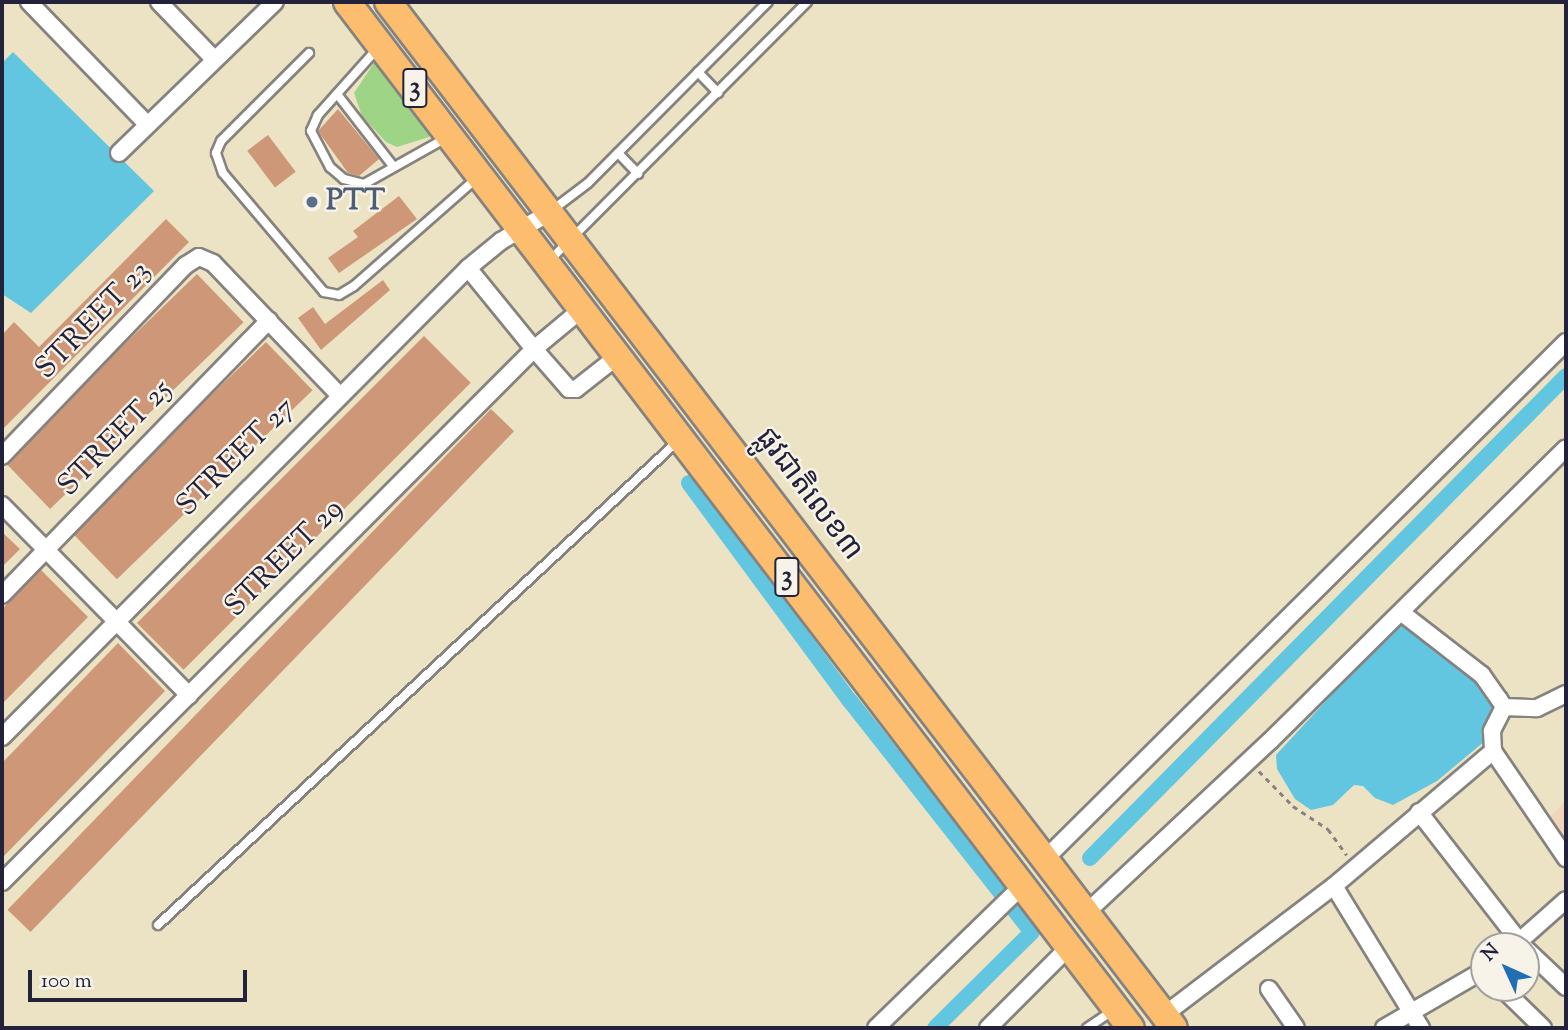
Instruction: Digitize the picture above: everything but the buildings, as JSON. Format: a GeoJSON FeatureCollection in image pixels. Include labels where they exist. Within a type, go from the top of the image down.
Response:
{"type":"FeatureCollection","features":[{"type":"Feature","properties":{"kind":"highway","name":"3"},"geometry":{"type":"LineString","coordinates":[[347,2],[452,135],[1124,1019]]}},
{"type":"Feature","properties":{"kind":"highway","name":"ផ្លូវជាតិលេខ៣"},"geometry":{"type":"LineString","coordinates":[[388,2],[1169,1022]]}},
{"type":"Feature","properties":{"kind":"street"},"geometry":{"type":"LineString","coordinates":[[29,2],[147,124]]}},
{"type":"Feature","properties":{"kind":"street"},"geometry":{"type":"LineString","coordinates":[[159,2],[214,59]]}},
{"type":"Feature","properties":{"kind":"street"},"geometry":{"type":"LineString","coordinates":[[120,153],[275,2]]}},
{"type":"Feature","properties":{"kind":"street","name":"STREET 27"},"geometry":{"type":"LineString","coordinates":[[2,737],[468,268],[549,213]]}},
{"type":"Feature","properties":{"kind":"street","name":"STREET 23"},"geometry":{"type":"LineString","coordinates":[[2,456],[186,265],[199,257],[213,263],[269,320]]}},
{"type":"Feature","properties":{"kind":"street"},"geometry":{"type":"LineString","coordinates":[[468,268],[569,389],[618,356]]}},
{"type":"Feature","properties":{"kind":"street","name":"STREET 29"},"geometry":{"type":"LineString","coordinates":[[2,882],[534,349],[582,309]]}},
{"type":"Feature","properties":{"kind":"street"},"geometry":{"type":"LineString","coordinates":[[269,320],[339,395]]}},
{"type":"Feature","properties":{"kind":"street","name":"STREET 25"},"geometry":{"type":"LineString","coordinates":[[2,596],[269,320]]}},
{"type":"Feature","properties":{"kind":"street"},"geometry":{"type":"LineString","coordinates":[[1049,864],[1566,342]]}},
{"type":"Feature","properties":{"kind":"street"},"geometry":{"type":"LineString","coordinates":[[1084,910],[1402,613],[1566,448]]}},
{"type":"Feature","properties":{"kind":"street"},"geometry":{"type":"LineString","coordinates":[[2,505],[189,695]]}},
{"type":"Feature","properties":{"kind":"street"},"geometry":{"type":"LineString","coordinates":[[1402,613],[1482,675],[1504,707]]}},
{"type":"Feature","properties":{"kind":"street"},"geometry":{"type":"LineString","coordinates":[[1504,707],[1537,708],[1566,694]]}},
{"type":"Feature","properties":{"kind":"street"},"geometry":{"type":"LineString","coordinates":[[1504,707],[1492,731],[1493,751],[1566,858]]}},
{"type":"Feature","properties":{"kind":"street"},"geometry":{"type":"LineString","coordinates":[[1169,1022],[1493,751]]}},
{"type":"Feature","properties":{"kind":"street"},"geometry":{"type":"LineString","coordinates":[[1419,812],[1509,932]]}},
{"type":"Feature","properties":{"kind":"street"},"geometry":{"type":"LineString","coordinates":[[1334,886],[1421,1028]]}},
{"type":"Feature","properties":{"kind":"street"},"geometry":{"type":"LineString","coordinates":[[876,1028],[1025,889]]}},
{"type":"Feature","properties":{"kind":"street"},"geometry":{"type":"LineString","coordinates":[[1534,932],[1566,900]]}},
{"type":"Feature","properties":{"kind":"street"},"geometry":{"type":"LineString","coordinates":[[988,1028],[1064,941]]}},
{"type":"Feature","properties":{"kind":"street"},"geometry":{"type":"LineString","coordinates":[[1540,964],[1566,987]]}},
{"type":"Feature","properties":{"kind":"street"},"geometry":{"type":"LineString","coordinates":[[1384,1028],[1470,978]]}},
{"type":"Feature","properties":{"kind":"street"},"geometry":{"type":"LineString","coordinates":[[1269,989],[1296,1028]]}},
{"type":"Feature","properties":{"kind":"street"},"geometry":{"type":"LineString","coordinates":[[1516,1002],[1543,1028]]}},
{"type":"Feature","properties":{"kind":"lane"},"geometry":{"type":"LineString","coordinates":[[549,213],[618,153],[768,2]]}},
{"type":"Feature","properties":{"kind":"lane"},"geometry":{"type":"LineString","coordinates":[[547,263],[807,2]]}},
{"type":"Feature","properties":{"kind":"lane"},"geometry":{"type":"LineString","coordinates":[[381,46],[337,94],[311,131],[330,167],[344,179],[363,184],[452,135]]}},
{"type":"Feature","properties":{"kind":"lane"},"geometry":{"type":"LineString","coordinates":[[309,53],[221,141],[216,153],[223,173],[324,292],[339,295],[354,286],[481,175]]}},
{"type":"Feature","properties":{"kind":"lane"},"geometry":{"type":"LineString","coordinates":[[698,72],[718,93]]}},
{"type":"Feature","properties":{"kind":"lane"},"geometry":{"type":"LineString","coordinates":[[337,94],[393,166]]}},
{"type":"Feature","properties":{"kind":"lane"},"geometry":{"type":"LineString","coordinates":[[618,153],[638,174]]}},
{"type":"Feature","properties":{"kind":"lane"},"geometry":{"type":"LineString","coordinates":[[158,925],[681,438]]}},
{"type":"Feature","properties":{"kind":"lane"},"geometry":{"type":"LineString","coordinates":[[1087,1028],[1124,1019]]}},
{"type":"Feature","properties":{"kind":"path"},"geometry":{"type":"LineString","coordinates":[[1248,759],[1293,806],[1328,829],[1355,866]]}},
{"type":"Feature","properties":{"kind":"shaded area"},"geometry":{"type":"Polygon","coordinates":[[[1566,800],[1566,841],[1550,818],[1566,800]]]}},
{"type":"Feature","properties":{"kind":"green space"},"geometry":{"type":"Polygon","coordinates":[[[376,60],[431,131],[429,137],[397,147],[386,142],[362,116],[354,93],[376,60]]]}},
{"type":"Feature","properties":{"kind":"water"},"geometry":{"type":"Polygon","coordinates":[[[13,52],[154,191],[31,313],[2,294],[2,63],[13,52]]]}},
{"type":"Feature","properties":{"kind":"water"},"geometry":{"type":"Polygon","coordinates":[[[1397,624],[1415,631],[1478,681],[1498,706],[1485,741],[1437,781],[1393,805],[1375,798],[1363,786],[1354,785],[1333,805],[1311,810],[1295,799],[1277,769],[1276,755],[1397,624]]]}},
{"type":"Feature","properties":{"kind":"waterway"},"geometry":{"type":"LineString","coordinates":[[1090,858],[1566,376]]}},
{"type":"Feature","properties":{"kind":"waterway"},"geometry":{"type":"LineString","coordinates":[[689,483],[850,701],[1032,932],[935,1028]]}},
{"type":"Feature","properties":{"kind":"place","name":"PTT"},"geometry":{"type":"Point","coordinates":[312,202]}}]}
